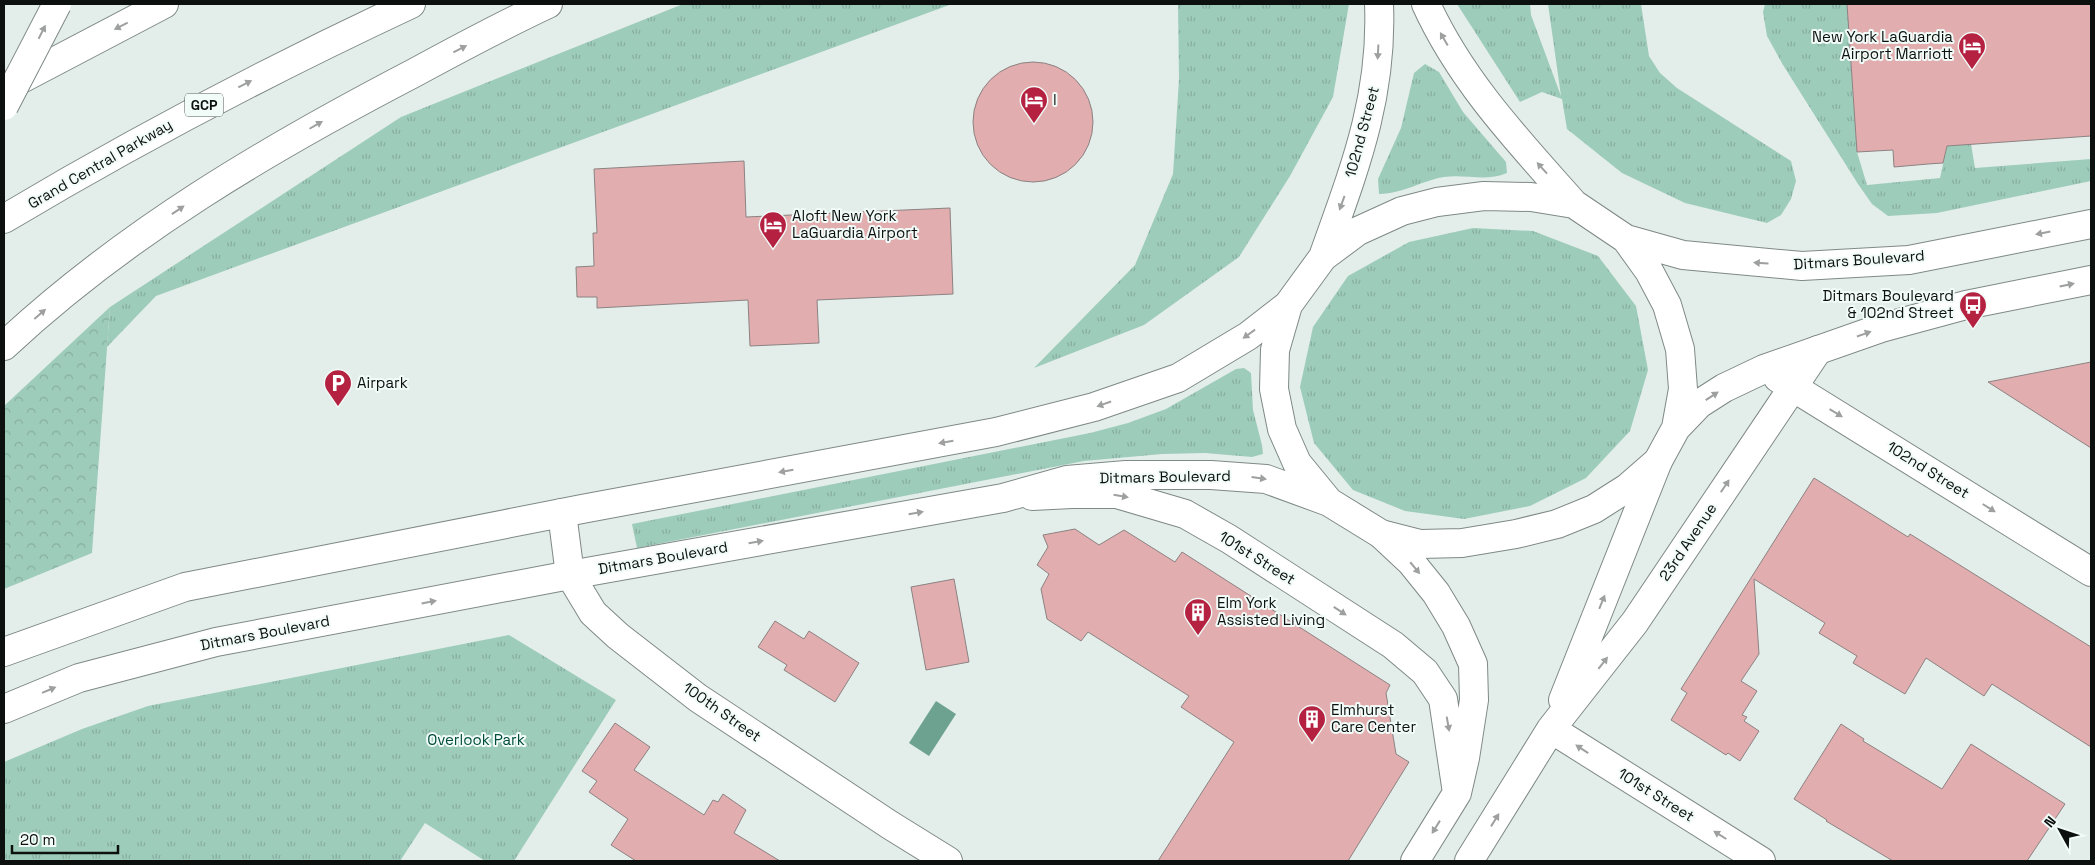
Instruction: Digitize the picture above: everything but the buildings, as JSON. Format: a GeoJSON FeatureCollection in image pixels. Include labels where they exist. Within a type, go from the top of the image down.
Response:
{"type":"FeatureCollection","features":[{"type":"Feature","properties":{"kind":"main road"},"geometry":{"type":"LineString","coordinates":[[4,106],[57,4]]}},
{"type":"Feature","properties":{"kind":"main road"},"geometry":{"type":"LineString","coordinates":[[4,88],[164,4]]}},
{"type":"Feature","properties":{"kind":"main road","name":"Grand Central Parkway"},"geometry":{"type":"LineString","coordinates":[[4,219],[113,155],[210,102],[316,48],[411,4]]}},
{"type":"Feature","properties":{"kind":"main road"},"geometry":{"type":"LineString","coordinates":[[4,346],[60,296],[117,252],[224,179],[338,113],[548,4]]}},
{"type":"Feature","properties":{"kind":"main road","name":"102nd Street"},"geometry":{"type":"LineString","coordinates":[[1323,257],[1354,169],[1370,114],[1378,57],[1379,4]]}},
{"type":"Feature","properties":{"kind":"main road"},"geometry":{"type":"LineString","coordinates":[[1426,4],[1441,35],[1470,82],[1517,140],[1574,204],[1626,239],[1649,271],[1666,305],[1680,349],[1683,389],[1676,428]]}},
{"type":"Feature","properties":{"kind":"main road"},"geometry":{"type":"LineString","coordinates":[[4,652],[185,587],[562,513],[996,432],[1094,407],[1178,378],[1248,336],[1288,305],[1323,257],[1358,231],[1402,211],[1437,202],[1484,196],[1531,196],[1574,204]]}},
{"type":"Feature","properties":{"kind":"main road","name":"Ditmars Boulevard"},"geometry":{"type":"LineString","coordinates":[[1626,239],[1683,255],[1802,266],[1909,260],[2091,224]]}},
{"type":"Feature","properties":{"kind":"main road"},"geometry":{"type":"LineString","coordinates":[[1381,534],[1420,544],[1462,544],[1557,524],[1602,504],[1627,488],[1658,461],[1676,428],[1699,404],[1724,388],[1764,369],[1881,328],[1966,306],[2091,280]]}},
{"type":"Feature","properties":{"kind":"main road"},"geometry":{"type":"LineString","coordinates":[[1288,305],[1275,350],[1274,389],[1282,429],[1297,463],[1328,502],[1381,534],[1411,562],[1436,593],[1456,626],[1473,664],[1474,700],[1465,758],[1457,793],[1415,861]]}},
{"type":"Feature","properties":{"kind":"main road","name":"23rd Avenue"},"geometry":{"type":"LineString","coordinates":[[1469,861],[1551,729],[1635,622],[1818,350]]}},
{"type":"Feature","properties":{"kind":"main road","name":"102nd Street"},"geometry":{"type":"LineString","coordinates":[[1764,369],[2091,572]]}},
{"type":"Feature","properties":{"kind":"main road","name":"23rd Avenue"},"geometry":{"type":"LineString","coordinates":[[1551,729],[1658,461]]}},
{"type":"Feature","properties":{"kind":"main road","name":"Ditmars Boulevard"},"geometry":{"type":"LineString","coordinates":[[4,709],[78,678],[216,642],[570,575],[1003,498],[1066,480],[1126,475],[1237,476],[1266,479],[1328,502]]}},
{"type":"Feature","properties":{"kind":"main road","name":"101st Street"},"geometry":{"type":"LineString","coordinates":[[1003,498],[1072,494],[1117,494],[1185,514],[1229,539],[1392,645],[1425,672],[1443,699],[1457,793]]}},
{"type":"Feature","properties":{"kind":"main road","name":"100th Street"},"geometry":{"type":"LineString","coordinates":[[562,513],[570,575],[593,613],[618,636],[698,698],[948,861]]}},
{"type":"Feature","properties":{"kind":"main road","name":"101st Street"},"geometry":{"type":"LineString","coordinates":[[1551,729],[1761,861]]}},
{"type":"Feature","properties":{"kind":"green space"},"geometry":{"type":"Polygon","coordinates":[[[683,4],[952,4],[156,296],[107,347],[110,307],[401,117],[683,4]]]}},
{"type":"Feature","properties":{"kind":"green space"},"geometry":{"type":"Polygon","coordinates":[[[1178,4],[1349,4],[1333,97],[1290,176],[1239,257],[1144,325],[1034,368],[1135,265],[1173,174],[1179,79],[1178,4]]]}},
{"type":"Feature","properties":{"kind":"green space"},"geometry":{"type":"Polygon","coordinates":[[[1457,4],[1530,4],[1531,15],[1561,96],[1548,4],[1641,4],[1649,56],[1660,73],[1677,88],[1791,161],[1796,181],[1791,199],[1781,215],[1767,223],[1685,203],[1622,173],[1567,129],[1562,99],[1542,92],[1520,102],[1457,4]]]}},
{"type":"Feature","properties":{"kind":"green space"},"geometry":{"type":"Polygon","coordinates":[[[1765,4],[1847,4],[1857,152],[1867,185],[1940,178],[1947,146],[1971,144],[1975,168],[2091,159],[2091,181],[1937,213],[1888,216],[1872,204],[1858,184],[1783,65],[1767,36],[1763,12],[1765,4]]]}},
{"type":"Feature","properties":{"kind":"green space"},"geometry":{"type":"Polygon","coordinates":[[[1425,64],[1439,72],[1463,112],[1506,162],[1507,173],[1491,177],[1444,177],[1405,189],[1379,194],[1378,179],[1401,128],[1414,73],[1425,64]]]}},
{"type":"Feature","properties":{"kind":"green space"},"geometry":{"type":"Polygon","coordinates":[[[1473,228],[1533,231],[1598,256],[1636,306],[1648,370],[1630,431],[1586,478],[1530,506],[1464,519],[1405,511],[1353,490],[1314,443],[1300,387],[1313,327],[1348,276],[1409,242],[1473,228]]]}},
{"type":"Feature","properties":{"kind":"green space"},"geometry":{"type":"Polygon","coordinates":[[[110,307],[92,553],[4,589],[4,406],[110,307]]]}},
{"type":"Feature","properties":{"kind":"green space"},"geometry":{"type":"Polygon","coordinates":[[[1244,368],[1251,373],[1253,410],[1263,454],[1252,457],[1205,453],[1162,454],[1084,461],[637,548],[632,524],[1090,433],[1128,423],[1166,409],[1236,369],[1244,368]]]}},
{"type":"Feature","properties":{"kind":"green space","name":"Overlook Park"},"geometry":{"type":"Polygon","coordinates":[[[509,635],[616,700],[514,861],[485,861],[425,823],[400,861],[4,861],[4,762],[82,729],[148,706],[509,635]]]}},
{"type":"Feature","properties":{"kind":"shaded area"},"geometry":{"type":"Polygon","coordinates":[[[936,701],[956,714],[929,756],[909,743],[936,701]]]}},
{"type":"Feature","properties":{"kind":"place","name":"New York LaGuardia Airport Marriott"},"geometry":{"type":"Point","coordinates":[1972,70]}},
{"type":"Feature","properties":{"kind":"place","name":"l"},"geometry":{"type":"Point","coordinates":[1034,124]}},
{"type":"Feature","properties":{"kind":"place","name":"Aloft New York LaGuardia Airport"},"geometry":{"type":"Point","coordinates":[773,249]}},
{"type":"Feature","properties":{"kind":"place","name":"Ditmars Boulevard & 102nd Street"},"geometry":{"type":"Point","coordinates":[1973,329]}},
{"type":"Feature","properties":{"kind":"place","name":"Airpark"},"geometry":{"type":"Point","coordinates":[338,407]}},
{"type":"Feature","properties":{"kind":"place","name":"Elm York Assisted Living"},"geometry":{"type":"Point","coordinates":[1198,636]}},
{"type":"Feature","properties":{"kind":"place","name":"Elmhurst Care Center"},"geometry":{"type":"Point","coordinates":[1312,743]}}]}
